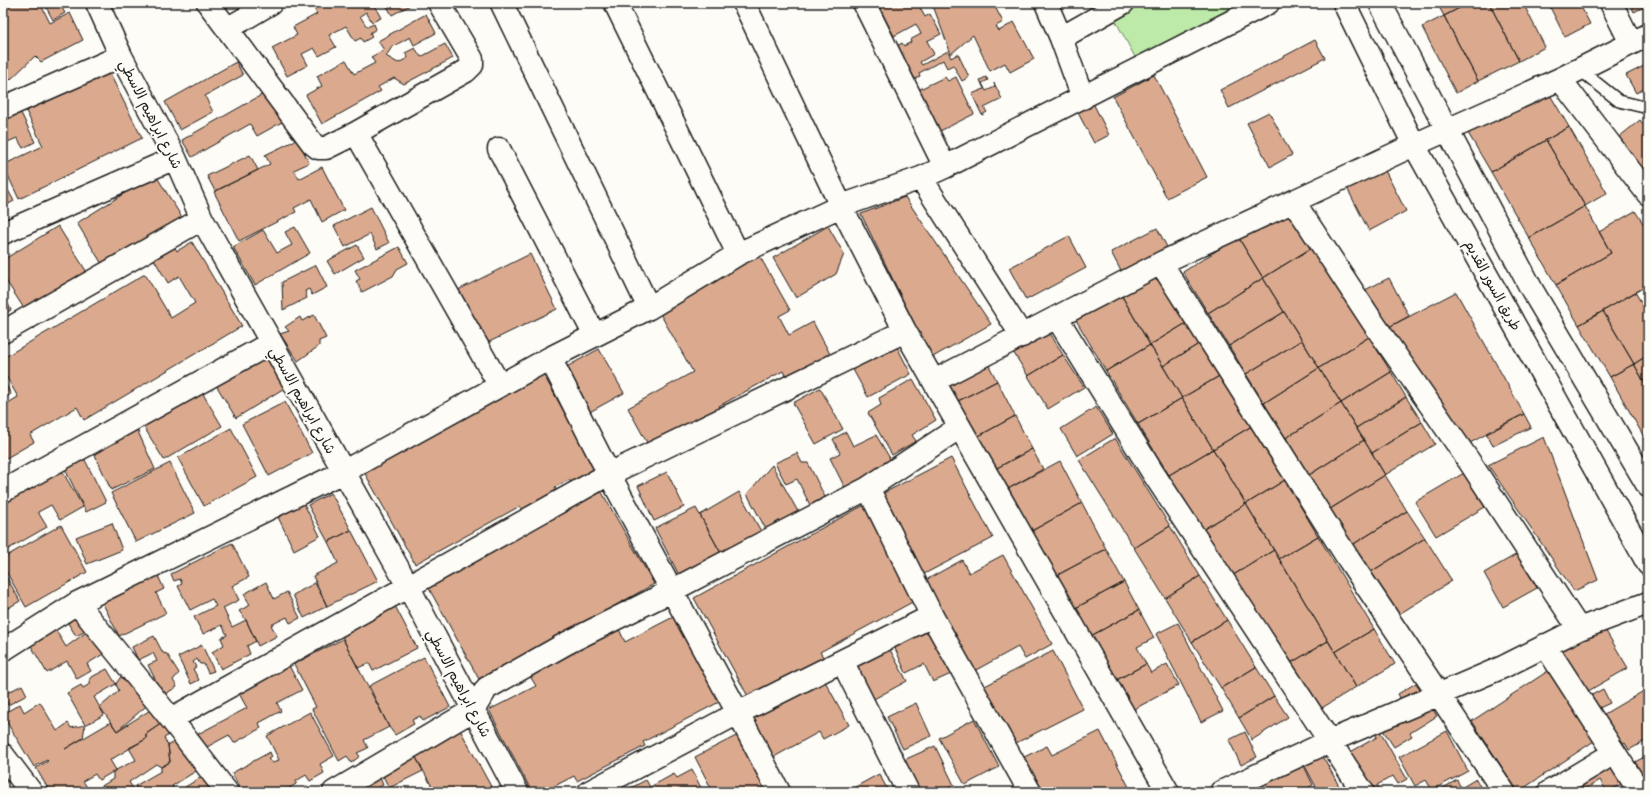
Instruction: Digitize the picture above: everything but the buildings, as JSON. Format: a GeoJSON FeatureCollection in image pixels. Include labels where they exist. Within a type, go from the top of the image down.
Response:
{"type":"FeatureCollection","features":[{"type":"Feature","properties":{"kind":"street","name":"شارع ابراهيم الاسطي"},"geometry":{"type":"LineString","coordinates":[[97,3],[121,56],[175,158],[202,219],[408,586],[518,792]]}},
{"type":"Feature","properties":{"kind":"street"},"geometry":{"type":"LineString","coordinates":[[208,3],[313,144],[318,148],[326,148],[356,133],[466,70],[472,65],[472,59],[439,3]]}},
{"type":"Feature","properties":{"kind":"street"},"geometry":{"type":"LineString","coordinates":[[227,28],[271,3]]}},
{"type":"Feature","properties":{"kind":"street"},"geometry":{"type":"LineString","coordinates":[[615,3],[738,254]]}},
{"type":"Feature","properties":{"kind":"street"},"geometry":{"type":"LineString","coordinates":[[744,3],[842,206],[905,331],[1168,792]]}},
{"type":"Feature","properties":{"kind":"street"},"geometry":{"type":"LineString","coordinates":[[864,3],[945,167]]}},
{"type":"Feature","properties":{"kind":"street"},"geometry":{"type":"LineString","coordinates":[[1046,3],[1061,38],[1083,98]]}},
{"type":"Feature","properties":{"kind":"street"},"geometry":{"type":"LineString","coordinates":[[1061,38],[1123,3]]}},
{"type":"Feature","properties":{"kind":"street"},"geometry":{"type":"LineString","coordinates":[[3,650],[78,603],[343,472],[594,334],[649,308],[738,254],[842,206],[921,178],[945,167],[1268,3]]}},
{"type":"Feature","properties":{"kind":"street","name":"طريق السور القديم"},"geometry":{"type":"LineString","coordinates":[[1344,3],[1414,145],[1648,564]]}},
{"type":"Feature","properties":{"kind":"street"},"geometry":{"type":"LineString","coordinates":[[1380,3],[1532,290],[1648,486]]}},
{"type":"Feature","properties":{"kind":"street"},"geometry":{"type":"LineString","coordinates":[[934,381],[1161,264],[1414,145],[1570,74],[1640,39],[1611,3]]}},
{"type":"Feature","properties":{"kind":"street"},"geometry":{"type":"LineString","coordinates":[[502,4],[649,308]]}},
{"type":"Feature","properties":{"kind":"street"},"geometry":{"type":"LineString","coordinates":[[3,108],[121,56]]}},
{"type":"Feature","properties":{"kind":"street"},"geometry":{"type":"LineString","coordinates":[[1570,74],[1593,119],[1648,194]]}},
{"type":"Feature","properties":{"kind":"street"},"geometry":{"type":"LineString","coordinates":[[356,133],[500,386]]}},
{"type":"Feature","properties":{"kind":"street"},"geometry":{"type":"LineString","coordinates":[[499,149],[594,334]]}},
{"type":"Feature","properties":{"kind":"street"},"geometry":{"type":"LineString","coordinates":[[3,233],[175,158]]}},
{"type":"Feature","properties":{"kind":"street"},"geometry":{"type":"LineString","coordinates":[[921,178],[1022,336]]}},
{"type":"Feature","properties":{"kind":"street"},"geometry":{"type":"LineString","coordinates":[[1294,202],[1372,320],[1471,464],[1579,629]]}},
{"type":"Feature","properties":{"kind":"street"},"geometry":{"type":"LineString","coordinates":[[3,332],[202,219]]}},
{"type":"Feature","properties":{"kind":"street"},"geometry":{"type":"LineString","coordinates":[[1161,264],[1349,560],[1440,694],[1504,792]]}},
{"type":"Feature","properties":{"kind":"street"},"geometry":{"type":"LineString","coordinates":[[1057,318],[1153,473],[1363,792]]}},
{"type":"Feature","properties":{"kind":"street"},"geometry":{"type":"LineString","coordinates":[[171,719],[609,474],[905,331]]}},
{"type":"Feature","properties":{"kind":"street"},"geometry":{"type":"LineString","coordinates":[[3,491],[271,343]]}},
{"type":"Feature","properties":{"kind":"street"},"geometry":{"type":"LineString","coordinates":[[550,358],[609,474],[779,792]]}},
{"type":"Feature","properties":{"kind":"street"},"geometry":{"type":"LineString","coordinates":[[334,792],[473,710],[487,688],[567,643],[671,591],[868,488],[960,427]]}},
{"type":"Feature","properties":{"kind":"street"},"geometry":{"type":"LineString","coordinates":[[868,488],[932,616],[1030,792]]}},
{"type":"Feature","properties":{"kind":"street"},"geometry":{"type":"LineString","coordinates":[[78,603],[171,719],[227,792]]}},
{"type":"Feature","properties":{"kind":"street"},"geometry":{"type":"LineString","coordinates":[[1232,790],[1330,741],[1503,667],[1579,629],[1648,603]]}},
{"type":"Feature","properties":{"kind":"street"},"geometry":{"type":"LineString","coordinates":[[589,792],[738,713],[932,616]]}},
{"type":"Feature","properties":{"kind":"street"},"geometry":{"type":"LineString","coordinates":[[1545,645],[1640,792]]}},
{"type":"Feature","properties":{"kind":"street"},"geometry":{"type":"LineString","coordinates":[[842,661],[908,792]]}},
{"type":"Feature","properties":{"kind":"street"},"geometry":{"type":"LineString","coordinates":[[1549,792],[1614,753]]}},
{"type":"Feature","properties":{"kind":"street"},"geometry":{"type":"LineString","coordinates":[[3,755],[31,792]]}},
{"type":"Feature","properties":{"kind":"lane"},"geometry":{"type":"LineString","coordinates":[[1570,74],[1619,101],[1648,108]]}},
{"type":"Feature","properties":{"kind":"green space"},"geometry":{"type":"Polygon","coordinates":[[[1137,3],[1240,3],[1136,59],[1113,16],[1137,3]]]}}]}
